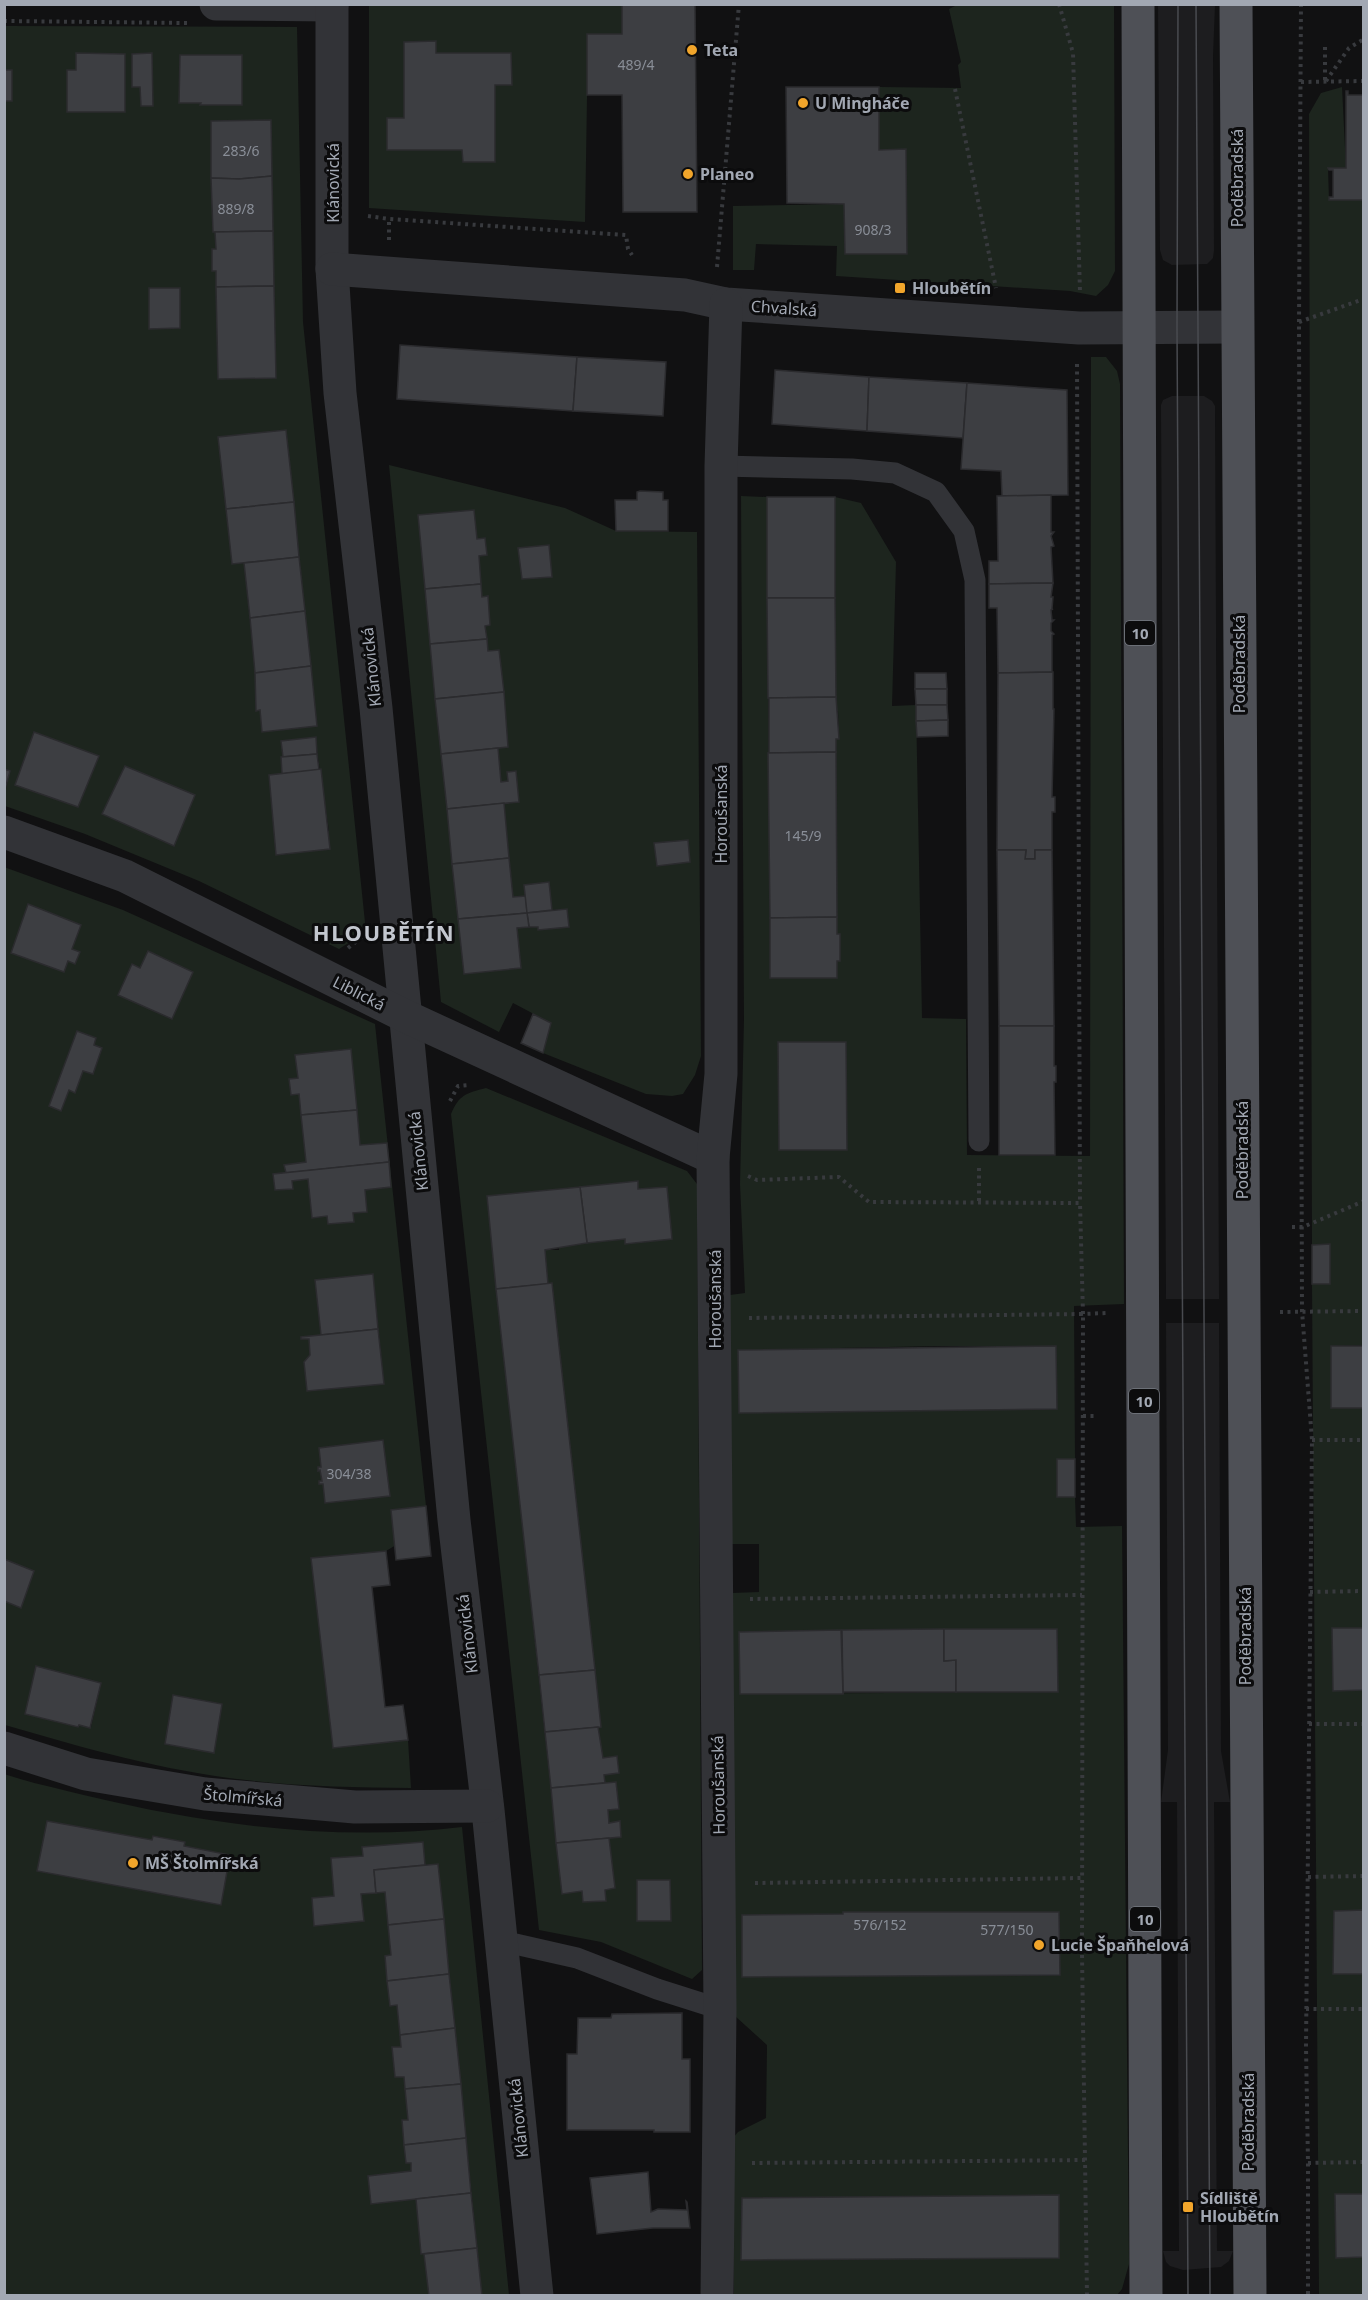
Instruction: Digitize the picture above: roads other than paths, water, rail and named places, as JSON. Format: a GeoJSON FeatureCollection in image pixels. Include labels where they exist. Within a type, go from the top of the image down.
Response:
{"type":"FeatureCollection","features":[{"type":"Feature","properties":{"kind":"main road","name":"10"},"geometry":{"type":"LineString","coordinates":[[1138,4],[1146,2295]]}},
{"type":"Feature","properties":{"kind":"main road","name":"Poděbradská"},"geometry":{"type":"LineString","coordinates":[[1236,4],[1250,2295]]}},
{"type":"Feature","properties":{"kind":"street"},"geometry":{"type":"LineString","coordinates":[[206,14],[332,5]]}},
{"type":"Feature","properties":{"kind":"street","name":"Klánovická"},"geometry":{"type":"LineString","coordinates":[[332,5],[332,269],[340,393],[375,696],[454,1520],[487,1806],[537,2295]]}},
{"type":"Feature","properties":{"kind":"street","name":"Chvalská"},"geometry":{"type":"LineString","coordinates":[[332,269],[387,275],[685,295],[720,302],[1078,328],[1238,327]]}},
{"type":"Feature","properties":{"kind":"street","name":"Horoušanská"},"geometry":{"type":"LineString","coordinates":[[717,2295],[720,1884],[714,1158],[722,1074],[720,302]]}},
{"type":"Feature","properties":{"kind":"street","name":"Liblická"},"geometry":{"type":"LineString","coordinates":[[4,832],[125,876],[405,1016],[714,1158]]}},
{"type":"Feature","properties":{"kind":"street","name":"Štolmířská"},"geometry":{"type":"LineString","coordinates":[[4,1748],[86,1774],[205,1794],[355,1807],[487,1806]]}},
{"type":"Feature","properties":{"kind":"lane"},"geometry":{"type":"LineString","coordinates":[[721,466],[852,469],[895,473],[936,492],[964,531],[975,580],[978,1141]]}},
{"type":"Feature","properties":{"kind":"lane"},"geometry":{"type":"LineString","coordinates":[[501,1941],[577,1958],[657,1989],[720,2009]]}},
{"type":"Feature","properties":{"kind":"tram line"},"geometry":{"type":"LineString","coordinates":[[1178,4],[1177,328],[1188,2296]]}},
{"type":"Feature","properties":{"kind":"tram line"},"geometry":{"type":"LineString","coordinates":[[1196,4],[1210,2296]]}},
{"type":"Feature","properties":{"kind":"place","name":"Teta"},"geometry":{"type":"Point","coordinates":[692,50]}},
{"type":"Feature","properties":{"kind":"place","name":"U Mingháče"},"geometry":{"type":"Point","coordinates":[803,103]}},
{"type":"Feature","properties":{"kind":"place","name":"Planeo"},"geometry":{"type":"Point","coordinates":[688,174]}},
{"type":"Feature","properties":{"kind":"place","name":"Hloubětín"},"geometry":{"type":"Point","coordinates":[900,288]}},
{"type":"Feature","properties":{"kind":"place","name":"MŠ Štolmířská"},"geometry":{"type":"Point","coordinates":[133,1863]}},
{"type":"Feature","properties":{"kind":"place","name":"Lucie Špaňhelová"},"geometry":{"type":"Point","coordinates":[1039,1945]}},
{"type":"Feature","properties":{"kind":"place","name":"Sídliště Hloubětín"},"geometry":{"type":"Point","coordinates":[1188,2207]}},
{"type":"Feature","properties":{"kind":"district","name":"HLOUBĚTÍN"},"geometry":{"type":"Point","coordinates":[384,932]}}]}
